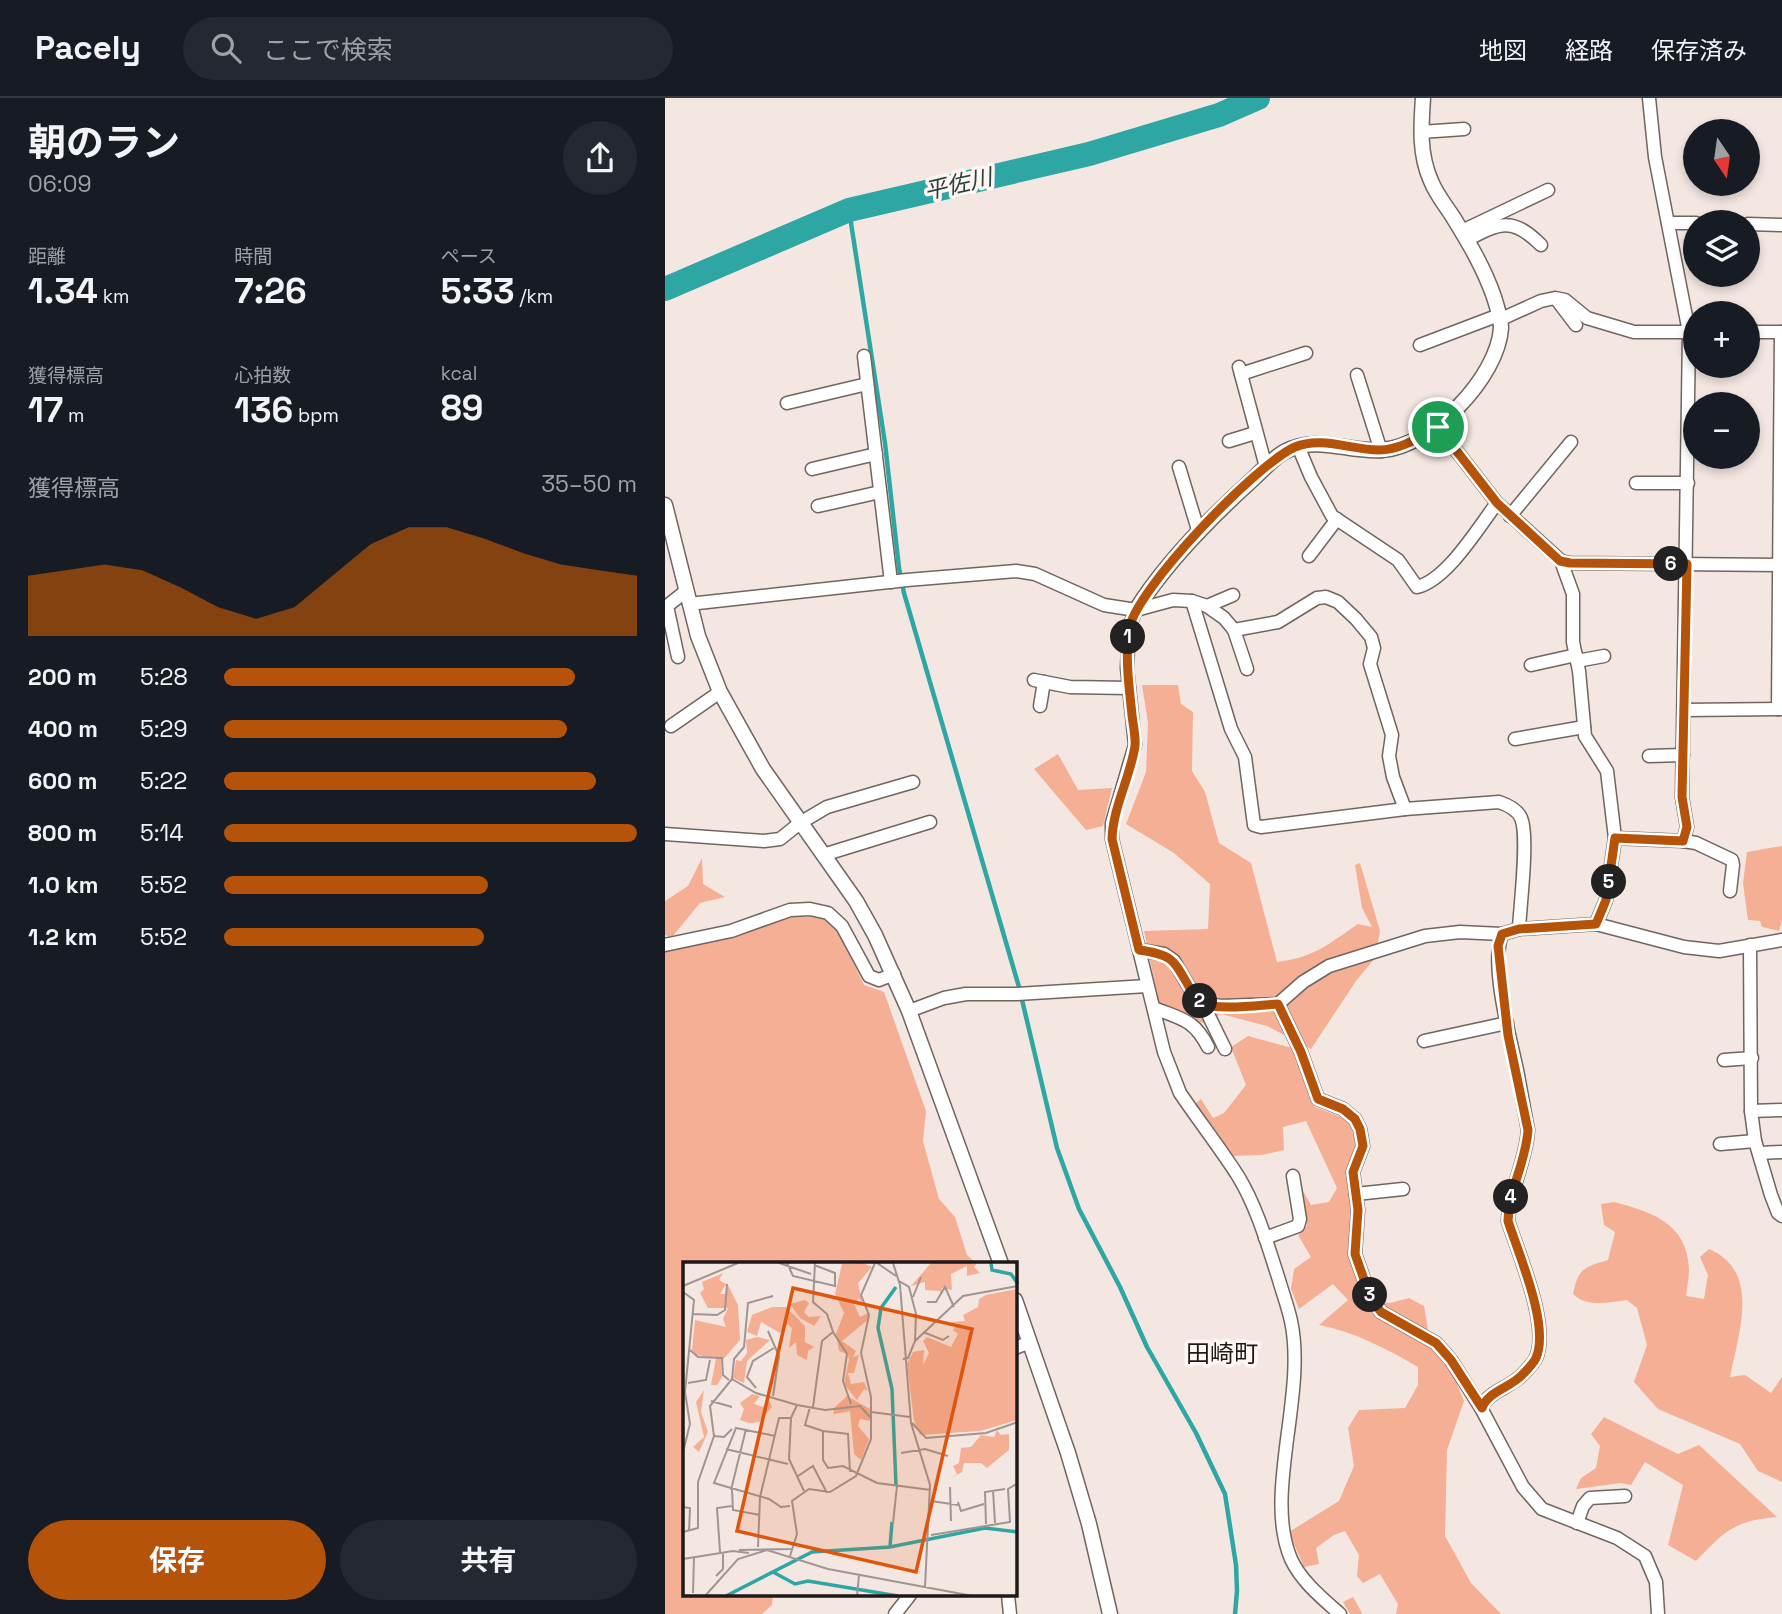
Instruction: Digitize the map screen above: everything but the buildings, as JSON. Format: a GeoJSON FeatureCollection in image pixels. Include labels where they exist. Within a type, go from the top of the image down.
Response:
{"type":"FeatureCollection","features":[{"type":"Feature","properties":{"kind":"street"},"geometry":{"type":"LineString","coordinates":[[1340,1614],[1315,1591],[1291,1559],[1283,1530],[1282,1497],[1295,1379],[1291,1319],[1265,1238],[1239,1178],[1180,1093],[1164,1052],[1112,839],[1112,823],[1135,745],[1127,668],[1129,627],[1150,587],[1229,500],[1282,453],[1316,442],[1381,450],[1408,443],[1438,427],[1479,381],[1495,351],[1501,328],[1487,278],[1465,235],[1432,183],[1424,163],[1421,132],[1423,98]]}},
{"type":"Feature","properties":{"kind":"street"},"geometry":{"type":"LineString","coordinates":[[1649,98],[1655,157],[1685,301]]}},
{"type":"Feature","properties":{"kind":"street"},"geometry":{"type":"LineString","coordinates":[[1421,132],[1464,129]]}},
{"type":"Feature","properties":{"kind":"street"},"geometry":{"type":"LineString","coordinates":[[1465,235],[1548,190]]}},
{"type":"Feature","properties":{"kind":"street"},"geometry":{"type":"LineString","coordinates":[[1668,223],[1683,223]]}},
{"type":"Feature","properties":{"kind":"street"},"geometry":{"type":"LineString","coordinates":[[1465,235],[1506,224],[1528,232],[1541,245]]}},
{"type":"Feature","properties":{"kind":"street"},"geometry":{"type":"LineString","coordinates":[[1760,224],[1782,225]]}},
{"type":"Feature","properties":{"kind":"street"},"geometry":{"type":"LineString","coordinates":[[1420,345],[1555,298],[1565,300],[1587,318],[1634,332],[1683,332]]}},
{"type":"Feature","properties":{"kind":"street"},"geometry":{"type":"LineString","coordinates":[[1555,298],[1576,325]]}},
{"type":"Feature","properties":{"kind":"street"},"geometry":{"type":"LineString","coordinates":[[1684,710],[1780,709],[1781,332],[1760,332]]}},
{"type":"Feature","properties":{"kind":"street"},"geometry":{"type":"LineString","coordinates":[[1266,467],[1240,371],[1306,353]]}},
{"type":"Feature","properties":{"kind":"street"},"geometry":{"type":"LineString","coordinates":[[864,356],[880,492],[898,581]]}},
{"type":"Feature","properties":{"kind":"street"},"geometry":{"type":"LineString","coordinates":[[1357,375],[1381,450]]}},
{"type":"Feature","properties":{"kind":"street"},"geometry":{"type":"LineString","coordinates":[[1683,841],[1687,827],[1682,797],[1691,378]]}},
{"type":"Feature","properties":{"kind":"street"},"geometry":{"type":"LineString","coordinates":[[787,403],[867,384]]}},
{"type":"Feature","properties":{"kind":"street"},"geometry":{"type":"LineString","coordinates":[[1438,427],[1497,503],[1560,561],[1573,594],[1573,642],[1585,736],[1607,771],[1615,838],[1606,900],[1596,924]]}},
{"type":"Feature","properties":{"kind":"street"},"geometry":{"type":"LineString","coordinates":[[1229,440],[1255,433]]}},
{"type":"Feature","properties":{"kind":"street"},"geometry":{"type":"LineString","coordinates":[[1510,516],[1571,442]]}},
{"type":"Feature","properties":{"kind":"street"},"geometry":{"type":"LineString","coordinates":[[1298,446],[1332,516],[1398,560],[1417,587],[1430,584],[1455,558],[1497,503]]}},
{"type":"Feature","properties":{"kind":"street"},"geometry":{"type":"LineString","coordinates":[[813,469],[876,454]]}},
{"type":"Feature","properties":{"kind":"street"},"geometry":{"type":"LineString","coordinates":[[1179,467],[1199,533]]}},
{"type":"Feature","properties":{"kind":"street"},"geometry":{"type":"LineString","coordinates":[[1636,483],[1688,483]]}},
{"type":"Feature","properties":{"kind":"street"},"geometry":{"type":"LineString","coordinates":[[818,506],[880,492]]}},
{"type":"Feature","properties":{"kind":"street"},"geometry":{"type":"LineString","coordinates":[[665,505],[669,539],[707,660],[720,692],[748,746],[856,901],[894,974],[1001,1262]]}},
{"type":"Feature","properties":{"kind":"street"},"geometry":{"type":"LineString","coordinates":[[1309,556],[1337,519]]}},
{"type":"Feature","properties":{"kind":"street"},"geometry":{"type":"LineString","coordinates":[[1560,561],[1780,565]]}},
{"type":"Feature","properties":{"kind":"street"},"geometry":{"type":"LineString","coordinates":[[678,657],[667,606],[688,598],[1016,571],[1035,573],[1104,605],[1136,610],[1173,600],[1192,601],[1207,606],[1224,618],[1234,630],[1247,669]]}},
{"type":"Feature","properties":{"kind":"street"},"geometry":{"type":"LineString","coordinates":[[1207,606],[1233,595]]}},
{"type":"Feature","properties":{"kind":"street"},"geometry":{"type":"LineString","coordinates":[[1234,630],[1277,622],[1317,598],[1326,597],[1338,602],[1356,619],[1371,638],[1374,648],[1370,664],[1392,735],[1389,756],[1393,777],[1405,809]]}},
{"type":"Feature","properties":{"kind":"street"},"geometry":{"type":"LineString","coordinates":[[1192,601],[1231,729],[1245,757],[1254,825],[1261,827],[1405,809],[1499,802],[1514,808],[1521,817],[1524,836],[1519,929]]}},
{"type":"Feature","properties":{"kind":"street"},"geometry":{"type":"LineString","coordinates":[[1531,665],[1604,656]]}},
{"type":"Feature","properties":{"kind":"street"},"geometry":{"type":"LineString","coordinates":[[1040,706],[1039,681],[1070,687],[1129,688]]}},
{"type":"Feature","properties":{"kind":"street"},"geometry":{"type":"LineString","coordinates":[[671,726],[720,692]]}},
{"type":"Feature","properties":{"kind":"street"},"geometry":{"type":"LineString","coordinates":[[1515,739],[1584,727]]}},
{"type":"Feature","properties":{"kind":"street"},"geometry":{"type":"LineString","coordinates":[[1649,756],[1683,755]]}},
{"type":"Feature","properties":{"kind":"street"},"geometry":{"type":"LineString","coordinates":[[665,834],[764,841],[780,839],[827,807],[912,782]]}},
{"type":"Feature","properties":{"kind":"street"},"geometry":{"type":"LineString","coordinates":[[824,855],[930,822]]}},
{"type":"Feature","properties":{"kind":"street"},"geometry":{"type":"LineString","coordinates":[[1615,838],[1696,843],[1732,860],[1730,891]]}},
{"type":"Feature","properties":{"kind":"street"},"geometry":{"type":"LineString","coordinates":[[667,944],[731,931],[790,910],[810,909],[828,913],[842,926],[869,976],[879,980],[894,974]]}},
{"type":"Feature","properties":{"kind":"street"},"geometry":{"type":"LineString","coordinates":[[1203,1004],[1278,1004],[1303,982],[1329,966],[1425,936],[1460,932],[1502,934],[1519,929],[1596,924],[1684,947],[1719,951],[1782,940]]}},
{"type":"Feature","properties":{"kind":"street"},"geometry":{"type":"LineString","coordinates":[[1482,1408],[1485,1399],[1520,1378],[1536,1359],[1540,1341],[1540,1323],[1508,1221],[1509,1204],[1527,1146],[1528,1130],[1507,1023],[1498,946],[1502,934]]}},
{"type":"Feature","properties":{"kind":"street"},"geometry":{"type":"LineString","coordinates":[[1750,945],[1751,1111],[1757,1147],[1771,1195],[1778,1213],[1782,1216]]}},
{"type":"Feature","properties":{"kind":"street"},"geometry":{"type":"LineString","coordinates":[[1139,950],[1164,954],[1174,961],[1195,997],[1203,1004],[1225,1049]]}},
{"type":"Feature","properties":{"kind":"street"},"geometry":{"type":"LineString","coordinates":[[909,1011],[944,998],[966,994],[1021,994],[1147,986]]}},
{"type":"Feature","properties":{"kind":"street"},"geometry":{"type":"LineString","coordinates":[[1278,1004],[1301,1052],[1318,1099],[1343,1109],[1355,1119],[1360,1129],[1363,1146],[1353,1172],[1356,1198],[1355,1254],[1371,1299],[1381,1312],[1436,1343],[1451,1360],[1482,1408],[1524,1487],[1542,1509],[1617,1538],[1645,1556],[1655,1582],[1658,1614]]}},
{"type":"Feature","properties":{"kind":"street"},"geometry":{"type":"LineString","coordinates":[[1154,1008],[1190,1023],[1200,1031],[1208,1047]]}},
{"type":"Feature","properties":{"kind":"street"},"geometry":{"type":"LineString","coordinates":[[1424,1041],[1507,1023]]}},
{"type":"Feature","properties":{"kind":"street"},"geometry":{"type":"LineString","coordinates":[[1724,1060],[1752,1058]]}},
{"type":"Feature","properties":{"kind":"street"},"geometry":{"type":"LineString","coordinates":[[1751,1111],[1782,1110]]}},
{"type":"Feature","properties":{"kind":"street"},"geometry":{"type":"LineString","coordinates":[[1720,1144],[1782,1152]]}},
{"type":"Feature","properties":{"kind":"street"},"geometry":{"type":"LineString","coordinates":[[1265,1238],[1298,1226],[1300,1219],[1293,1176]]}},
{"type":"Feature","properties":{"kind":"street"},"geometry":{"type":"LineString","coordinates":[[1356,1198],[1403,1189]]}},
{"type":"Feature","properties":{"kind":"street"},"geometry":{"type":"LineString","coordinates":[[1356,1198],[1392,1197]]}},
{"type":"Feature","properties":{"kind":"street"},"geometry":{"type":"LineString","coordinates":[[1017,1306],[1075,1477],[1110,1614]]}},
{"type":"Feature","properties":{"kind":"street"},"geometry":{"type":"LineString","coordinates":[[1017,1347],[1030,1342]]}},
{"type":"Feature","properties":{"kind":"street"},"geometry":{"type":"LineString","coordinates":[[1577,1523],[1583,1506],[1590,1498],[1625,1496]]}},
{"type":"Feature","properties":{"kind":"street"},"geometry":{"type":"LineString","coordinates":[[895,1614],[909,1596]]}},
{"type":"Feature","properties":{"kind":"street"},"geometry":{"type":"LineString","coordinates":[[1008,1596],[1010,1614]]}},
{"type":"Feature","properties":{"kind":"shaded area"},"geometry":{"type":"Polygon","coordinates":[[[1142,685],[1178,685],[1181,704],[1193,712],[1192,771],[1205,792],[1219,843],[1251,863],[1277,962],[1311,953],[1358,924],[1372,927],[1362,908],[1355,865],[1360,863],[1380,931],[1375,958],[1356,981],[1311,1049],[1267,1026],[1221,1014],[1202,1023],[1159,1003],[1144,931],[1208,929],[1210,884],[1174,853],[1126,824],[1146,772],[1148,723],[1142,685]]]}},
{"type":"Feature","properties":{"kind":"shaded area"},"geometry":{"type":"Polygon","coordinates":[[[1058,754],[1078,790],[1112,788],[1103,826],[1086,830],[1034,769],[1058,754]]]}},
{"type":"Feature","properties":{"kind":"shaded area"},"geometry":{"type":"Polygon","coordinates":[[[1782,846],[1782,920],[1779,931],[1762,927],[1760,921],[1748,920],[1743,883],[1747,852],[1782,846]]]}},
{"type":"Feature","properties":{"kind":"shaded area"},"geometry":{"type":"Polygon","coordinates":[[[702,858],[703,884],[725,897],[700,903],[672,937],[665,935],[665,901],[688,886],[702,858]]]}},
{"type":"Feature","properties":{"kind":"shaded area"},"geometry":{"type":"Polygon","coordinates":[[[793,916],[825,918],[840,934],[864,985],[884,992],[926,1111],[923,1141],[939,1199],[955,1217],[967,1255],[975,1262],[683,1262],[683,1596],[773,1596],[772,1605],[762,1614],[665,1614],[665,950],[793,916]]]}},
{"type":"Feature","properties":{"kind":"shaded area"},"geometry":{"type":"Polygon","coordinates":[[[1248,1036],[1292,1048],[1315,1107],[1346,1119],[1354,1131],[1356,1146],[1347,1174],[1352,1206],[1351,1263],[1364,1301],[1390,1303],[1409,1298],[1424,1306],[1431,1347],[1449,1365],[1464,1401],[1447,1450],[1445,1536],[1471,1583],[1501,1614],[1396,1614],[1398,1604],[1380,1574],[1363,1583],[1357,1576],[1359,1555],[1345,1531],[1334,1535],[1316,1548],[1319,1564],[1304,1567],[1289,1532],[1339,1501],[1354,1466],[1348,1428],[1359,1410],[1405,1408],[1418,1385],[1418,1367],[1370,1342],[1319,1325],[1348,1300],[1333,1284],[1299,1309],[1291,1289],[1294,1269],[1311,1257],[1298,1235],[1307,1226],[1303,1191],[1311,1205],[1329,1202],[1337,1188],[1306,1121],[1283,1127],[1284,1150],[1262,1155],[1232,1156],[1195,1104],[1201,1099],[1213,1118],[1224,1113],[1246,1085],[1231,1047],[1248,1036]]]}},
{"type":"Feature","properties":{"kind":"shaded area"},"geometry":{"type":"Polygon","coordinates":[[[1614,1202],[1654,1215],[1674,1230],[1687,1253],[1689,1269],[1686,1296],[1704,1299],[1708,1275],[1700,1257],[1709,1249],[1725,1259],[1736,1272],[1741,1288],[1741,1324],[1730,1377],[1745,1375],[1771,1393],[1782,1377],[1782,1482],[1758,1471],[1740,1444],[1658,1409],[1634,1382],[1647,1345],[1637,1308],[1627,1300],[1591,1303],[1573,1294],[1577,1279],[1584,1270],[1608,1260],[1615,1232],[1604,1225],[1601,1204],[1614,1202]]]}},
{"type":"Feature","properties":{"kind":"shaded area"},"geometry":{"type":"Polygon","coordinates":[[[1604,1417],[1678,1454],[1699,1445],[1777,1517],[1750,1521],[1731,1529],[1696,1561],[1668,1545],[1683,1485],[1645,1462],[1631,1485],[1621,1483],[1576,1489],[1581,1478],[1596,1468],[1600,1446],[1591,1434],[1604,1417]]]}},
{"type":"Feature","properties":{"kind":"shaded area"},"geometry":{"type":"Polygon","coordinates":[[[1353,1597],[1362,1614],[1350,1614],[1343,1602],[1353,1597]]]}},
{"type":"Feature","properties":{"kind":"waterway","name":"平佐川"},"geometry":{"type":"LineString","coordinates":[[665,289],[849,210],[1089,154],[1219,115],[1258,98]]}},
{"type":"Feature","properties":{"kind":"waterway"},"geometry":{"type":"LineString","coordinates":[[849,210],[885,443],[904,593],[1019,987],[1057,1148],[1079,1209],[1120,1287],[1147,1347],[1196,1433],[1225,1494],[1236,1565],[1235,1614]]}},
{"type":"Feature","properties":{"kind":"district","name":"田崎町"},"geometry":{"type":"Point","coordinates":[1222,1353]}},
{"type":"Feature","properties":{"kind":"route"},"geometry":{"type":"LineString","coordinates":[[1438,427],[1497,503],[1560,561],[1687,564],[1682,797],[1687,827],[1683,841],[1615,838],[1606,900],[1596,924],[1519,929],[1502,934],[1498,946],[1508,1035],[1528,1130],[1527,1146],[1509,1204],[1508,1221],[1540,1323],[1540,1341],[1536,1359],[1520,1378],[1485,1399],[1482,1408],[1451,1360],[1436,1343],[1381,1312],[1371,1299],[1355,1254],[1358,1210],[1353,1172],[1363,1146],[1355,1119],[1343,1109],[1318,1099],[1301,1052],[1278,1004],[1203,1004],[1195,997],[1174,961],[1164,954],[1139,950],[1112,839],[1112,823],[1135,745],[1127,668],[1129,627],[1150,587],[1229,500],[1282,453],[1316,442],[1377,450],[1390,449],[1438,427]]}}]}
